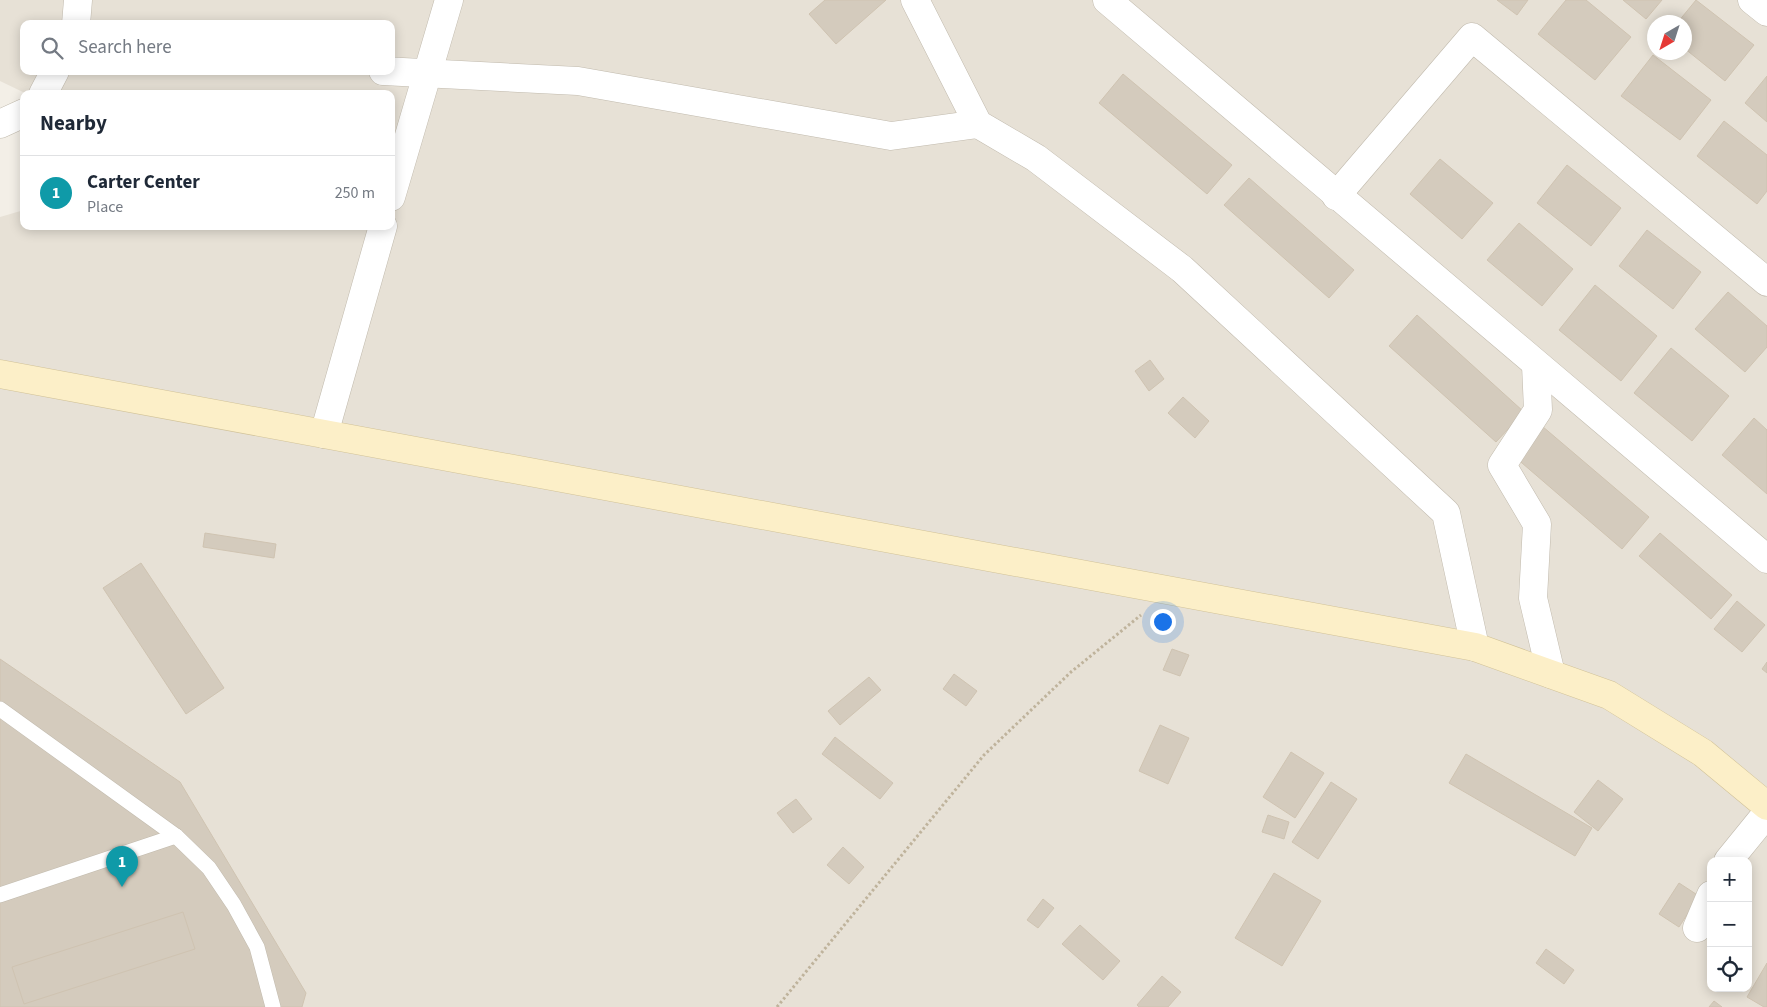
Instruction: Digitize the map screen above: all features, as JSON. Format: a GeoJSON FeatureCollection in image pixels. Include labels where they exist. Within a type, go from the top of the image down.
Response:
{"type":"FeatureCollection","features":[{"type":"Feature","properties":{"kind":"main road"},"geometry":{"type":"LineString","coordinates":[[0,374],[1475,647],[1609,695],[1703,752],[1767,806]]}},
{"type":"Feature","properties":{"kind":"street"},"geometry":{"type":"LineString","coordinates":[[76,20],[78,0]]}},
{"type":"Feature","properties":{"kind":"street"},"geometry":{"type":"LineString","coordinates":[[395,183],[449,0]]}},
{"type":"Feature","properties":{"kind":"street"},"geometry":{"type":"LineString","coordinates":[[915,0],[978,124],[1036,158],[1182,269],[1446,514],[1475,647]]}},
{"type":"Feature","properties":{"kind":"street"},"geometry":{"type":"LineString","coordinates":[[1107,0],[1336,196],[1767,559]]}},
{"type":"Feature","properties":{"kind":"street"},"geometry":{"type":"LineString","coordinates":[[1752,0],[1767,12]]}},
{"type":"Feature","properties":{"kind":"street"},"geometry":{"type":"LineString","coordinates":[[1336,196],[1472,37],[1767,282]]}},
{"type":"Feature","properties":{"kind":"street"},"geometry":{"type":"LineString","coordinates":[[395,72],[578,80],[891,136],[978,124]]}},
{"type":"Feature","properties":{"kind":"street"},"geometry":{"type":"LineString","coordinates":[[45,90],[53,75]]}},
{"type":"Feature","properties":{"kind":"street"},"geometry":{"type":"LineString","coordinates":[[0,124],[20,115]]}},
{"type":"Feature","properties":{"kind":"street"},"geometry":{"type":"LineString","coordinates":[[324,434],[382,230]]}},
{"type":"Feature","properties":{"kind":"street"},"geometry":{"type":"LineString","coordinates":[[1536,365],[1538,410],[1502,465],[1537,524],[1533,598],[1551,674]]}},
{"type":"Feature","properties":{"kind":"street"},"geometry":{"type":"LineString","coordinates":[[1731,857],[1767,813]]}},
{"type":"Feature","properties":{"kind":"street"},"geometry":{"type":"LineString","coordinates":[[1697,928],[1708,902]]}},
{"type":"Feature","properties":{"kind":"lane"},"geometry":{"type":"LineString","coordinates":[[0,709],[176,836],[209,868],[234,905],[257,947],[273,1007]]}},
{"type":"Feature","properties":{"kind":"lane"},"geometry":{"type":"LineString","coordinates":[[0,895],[176,836]]}},
{"type":"Feature","properties":{"kind":"path"},"geometry":{"type":"LineString","coordinates":[[777,1007],[984,755],[1072,672],[1170,590]]}},
{"type":"Feature","properties":{"kind":"shaded area"},"geometry":{"type":"Polygon","coordinates":[[[0,0],[1767,0],[1767,1007],[0,1007],[0,217],[20,211],[20,230],[395,230],[395,90],[20,90],[0,81],[0,0]]]}},
{"type":"Feature","properties":{"kind":"building"},"geometry":{"type":"Polygon","coordinates":[[[825,0],[886,0],[836,44],[809,14],[825,0]]]}},
{"type":"Feature","properties":{"kind":"building"},"geometry":{"type":"Polygon","coordinates":[[[1497,0],[1528,0],[1517,15],[1497,0]]]}},
{"type":"Feature","properties":{"kind":"building"},"geometry":{"type":"Polygon","coordinates":[[[1566,0],[1586,0],[1631,37],[1595,80],[1538,34],[1566,0]]]}},
{"type":"Feature","properties":{"kind":"building"},"geometry":{"type":"Polygon","coordinates":[[[1623,0],[1662,0],[1649,15],[1647,15],[1646,19],[1623,0]]]}},
{"type":"Feature","properties":{"kind":"building"},"geometry":{"type":"Polygon","coordinates":[[[1696,0],[1754,45],[1725,81],[1692,54],[1692,15],[1684,15],[1696,0]]]}},
{"type":"Feature","properties":{"kind":"building"},"geometry":{"type":"Polygon","coordinates":[[[1649,60],[1659,60],[1711,100],[1680,140],[1621,96],[1649,60]]]}},
{"type":"Feature","properties":{"kind":"building"},"geometry":{"type":"Polygon","coordinates":[[[1123,74],[1232,165],[1207,194],[1099,103],[1123,74]]]}},
{"type":"Feature","properties":{"kind":"building"},"geometry":{"type":"Polygon","coordinates":[[[1767,76],[1767,122],[1745,103],[1767,76]]]}},
{"type":"Feature","properties":{"kind":"building"},"geometry":{"type":"Polygon","coordinates":[[[1724,121],[1767,155],[1767,191],[1757,204],[1697,156],[1724,121]]]}},
{"type":"Feature","properties":{"kind":"building"},"geometry":{"type":"Polygon","coordinates":[[[1440,159],[1493,203],[1462,239],[1410,194],[1440,159]]]}},
{"type":"Feature","properties":{"kind":"building"},"geometry":{"type":"Polygon","coordinates":[[[1567,165],[1621,208],[1591,246],[1537,203],[1567,165]]]}},
{"type":"Feature","properties":{"kind":"building"},"geometry":{"type":"Polygon","coordinates":[[[1249,178],[1354,270],[1329,298],[1224,205],[1249,178]]]}},
{"type":"Feature","properties":{"kind":"building"},"geometry":{"type":"Polygon","coordinates":[[[1519,223],[1573,269],[1542,306],[1487,260],[1519,223]]]}},
{"type":"Feature","properties":{"kind":"building"},"geometry":{"type":"Polygon","coordinates":[[[1647,230],[1701,272],[1673,309],[1619,266],[1647,230]]]}},
{"type":"Feature","properties":{"kind":"building"},"geometry":{"type":"Polygon","coordinates":[[[1595,285],[1657,336],[1621,381],[1559,330],[1595,285]]]}},
{"type":"Feature","properties":{"kind":"building"},"geometry":{"type":"Polygon","coordinates":[[[1728,292],[1767,326],[1767,347],[1745,372],[1695,329],[1728,292]]]}},
{"type":"Feature","properties":{"kind":"building"},"geometry":{"type":"Polygon","coordinates":[[[1417,315],[1524,412],[1496,442],[1389,346],[1417,315]]]}},
{"type":"Feature","properties":{"kind":"building"},"geometry":{"type":"Polygon","coordinates":[[[1671,348],[1729,396],[1692,441],[1634,393],[1671,348]]]}},
{"type":"Feature","properties":{"kind":"building"},"geometry":{"type":"Polygon","coordinates":[[[1150,360],[1164,379],[1149,391],[1135,371],[1150,360]]]}},
{"type":"Feature","properties":{"kind":"building"},"geometry":{"type":"Polygon","coordinates":[[[1183,397],[1209,421],[1195,438],[1168,413],[1183,397]]]}},
{"type":"Feature","properties":{"kind":"building"},"geometry":{"type":"Polygon","coordinates":[[[1754,418],[1767,430],[1767,494],[1722,455],[1754,418]]]}},
{"type":"Feature","properties":{"kind":"building"},"geometry":{"type":"Polygon","coordinates":[[[1542,426],[1649,517],[1622,549],[1515,457],[1542,426]]]}},
{"type":"Feature","properties":{"kind":"building"},"geometry":{"type":"Polygon","coordinates":[[[205,533],[276,544],[274,558],[203,547],[205,533]]]}},
{"type":"Feature","properties":{"kind":"building"},"geometry":{"type":"Polygon","coordinates":[[[1660,533],[1732,595],[1711,619],[1639,556],[1660,533]]]}},
{"type":"Feature","properties":{"kind":"building"},"geometry":{"type":"Polygon","coordinates":[[[141,563],[224,688],[186,714],[103,588],[141,563]]]}},
{"type":"Feature","properties":{"kind":"building"},"geometry":{"type":"Polygon","coordinates":[[[1737,601],[1765,625],[1742,652],[1714,629],[1737,601]]]}},
{"type":"Feature","properties":{"kind":"building"},"geometry":{"type":"Polygon","coordinates":[[[1172,649],[1189,655],[1180,676],[1163,670],[1172,649]]]}},
{"type":"Feature","properties":{"kind":"building"},"geometry":{"type":"Polygon","coordinates":[[[0,659],[180,782],[306,993],[302,1007],[0,1007],[0,659]]]}},
{"type":"Feature","properties":{"kind":"building"},"geometry":{"type":"Polygon","coordinates":[[[1767,662],[1767,673],[1762,669],[1767,662]]]}},
{"type":"Feature","properties":{"kind":"building"},"geometry":{"type":"Polygon","coordinates":[[[954,674],[977,691],[966,706],[943,689],[954,674]]]}},
{"type":"Feature","properties":{"kind":"building"},"geometry":{"type":"Polygon","coordinates":[[[869,677],[881,690],[840,725],[828,711],[869,677]]]}},
{"type":"Feature","properties":{"kind":"building"},"geometry":{"type":"Polygon","coordinates":[[[1160,725],[1189,738],[1168,784],[1139,771],[1160,725]]]}},
{"type":"Feature","properties":{"kind":"building"},"geometry":{"type":"Polygon","coordinates":[[[835,737],[893,783],[880,799],[822,754],[835,737]]]}},
{"type":"Feature","properties":{"kind":"building"},"geometry":{"type":"Polygon","coordinates":[[[1291,752],[1324,773],[1295,818],[1263,797],[1291,752]]]}},
{"type":"Feature","properties":{"kind":"building"},"geometry":{"type":"Polygon","coordinates":[[[1466,754],[1592,828],[1575,856],[1449,783],[1466,754]]]}},
{"type":"Feature","properties":{"kind":"building"},"geometry":{"type":"Polygon","coordinates":[[[1598,780],[1623,799],[1598,831],[1574,812],[1598,780]]]}},
{"type":"Feature","properties":{"kind":"building"},"geometry":{"type":"Polygon","coordinates":[[[1331,782],[1357,799],[1318,859],[1292,842],[1331,782]]]}},
{"type":"Feature","properties":{"kind":"building"},"geometry":{"type":"Polygon","coordinates":[[[796,799],[812,819],[793,833],[777,813],[796,799]]]}},
{"type":"Feature","properties":{"kind":"building"},"geometry":{"type":"Polygon","coordinates":[[[1268,815],[1289,822],[1284,839],[1262,832],[1268,815]]]}},
{"type":"Feature","properties":{"kind":"building"},"geometry":{"type":"Polygon","coordinates":[[[843,847],[864,867],[849,884],[827,865],[843,847]]]}},
{"type":"Feature","properties":{"kind":"building"},"geometry":{"type":"Polygon","coordinates":[[[1274,873],[1321,901],[1282,966],[1235,938],[1274,873]]]}},
{"type":"Feature","properties":{"kind":"building"},"geometry":{"type":"Polygon","coordinates":[[[1679,883],[1699,896],[1679,927],[1659,914],[1679,883]]]}},
{"type":"Feature","properties":{"kind":"building"},"geometry":{"type":"Polygon","coordinates":[[[1043,899],[1054,908],[1038,928],[1027,920],[1043,899]]]}},
{"type":"Feature","properties":{"kind":"building"},"geometry":{"type":"Polygon","coordinates":[[[183,912],[195,949],[24,1004],[12,967],[183,912]]]}},
{"type":"Feature","properties":{"kind":"building"},"geometry":{"type":"Polygon","coordinates":[[[1080,925],[1120,961],[1103,980],[1062,944],[1080,925]]]}},
{"type":"Feature","properties":{"kind":"building"},"geometry":{"type":"Polygon","coordinates":[[[1546,949],[1574,970],[1564,984],[1536,963],[1546,949]]]}},
{"type":"Feature","properties":{"kind":"building"},"geometry":{"type":"Polygon","coordinates":[[[1767,963],[1767,1007],[1747,997],[1752,992],[1752,988],[1767,963]]]}},
{"type":"Feature","properties":{"kind":"building"},"geometry":{"type":"Polygon","coordinates":[[[1162,976],[1181,992],[1168,1007],[1139,1007],[1137,1005],[1162,976]]]}},
{"type":"Feature","properties":{"kind":"building"},"geometry":{"type":"Polygon","coordinates":[[[1714,1001],[1722,1007],[1709,1007],[1714,1001]]]}},
{"type":"Feature","properties":{"kind":"place","name":"Carter Center"},"geometry":{"type":"Point","coordinates":[122,887]}}]}
